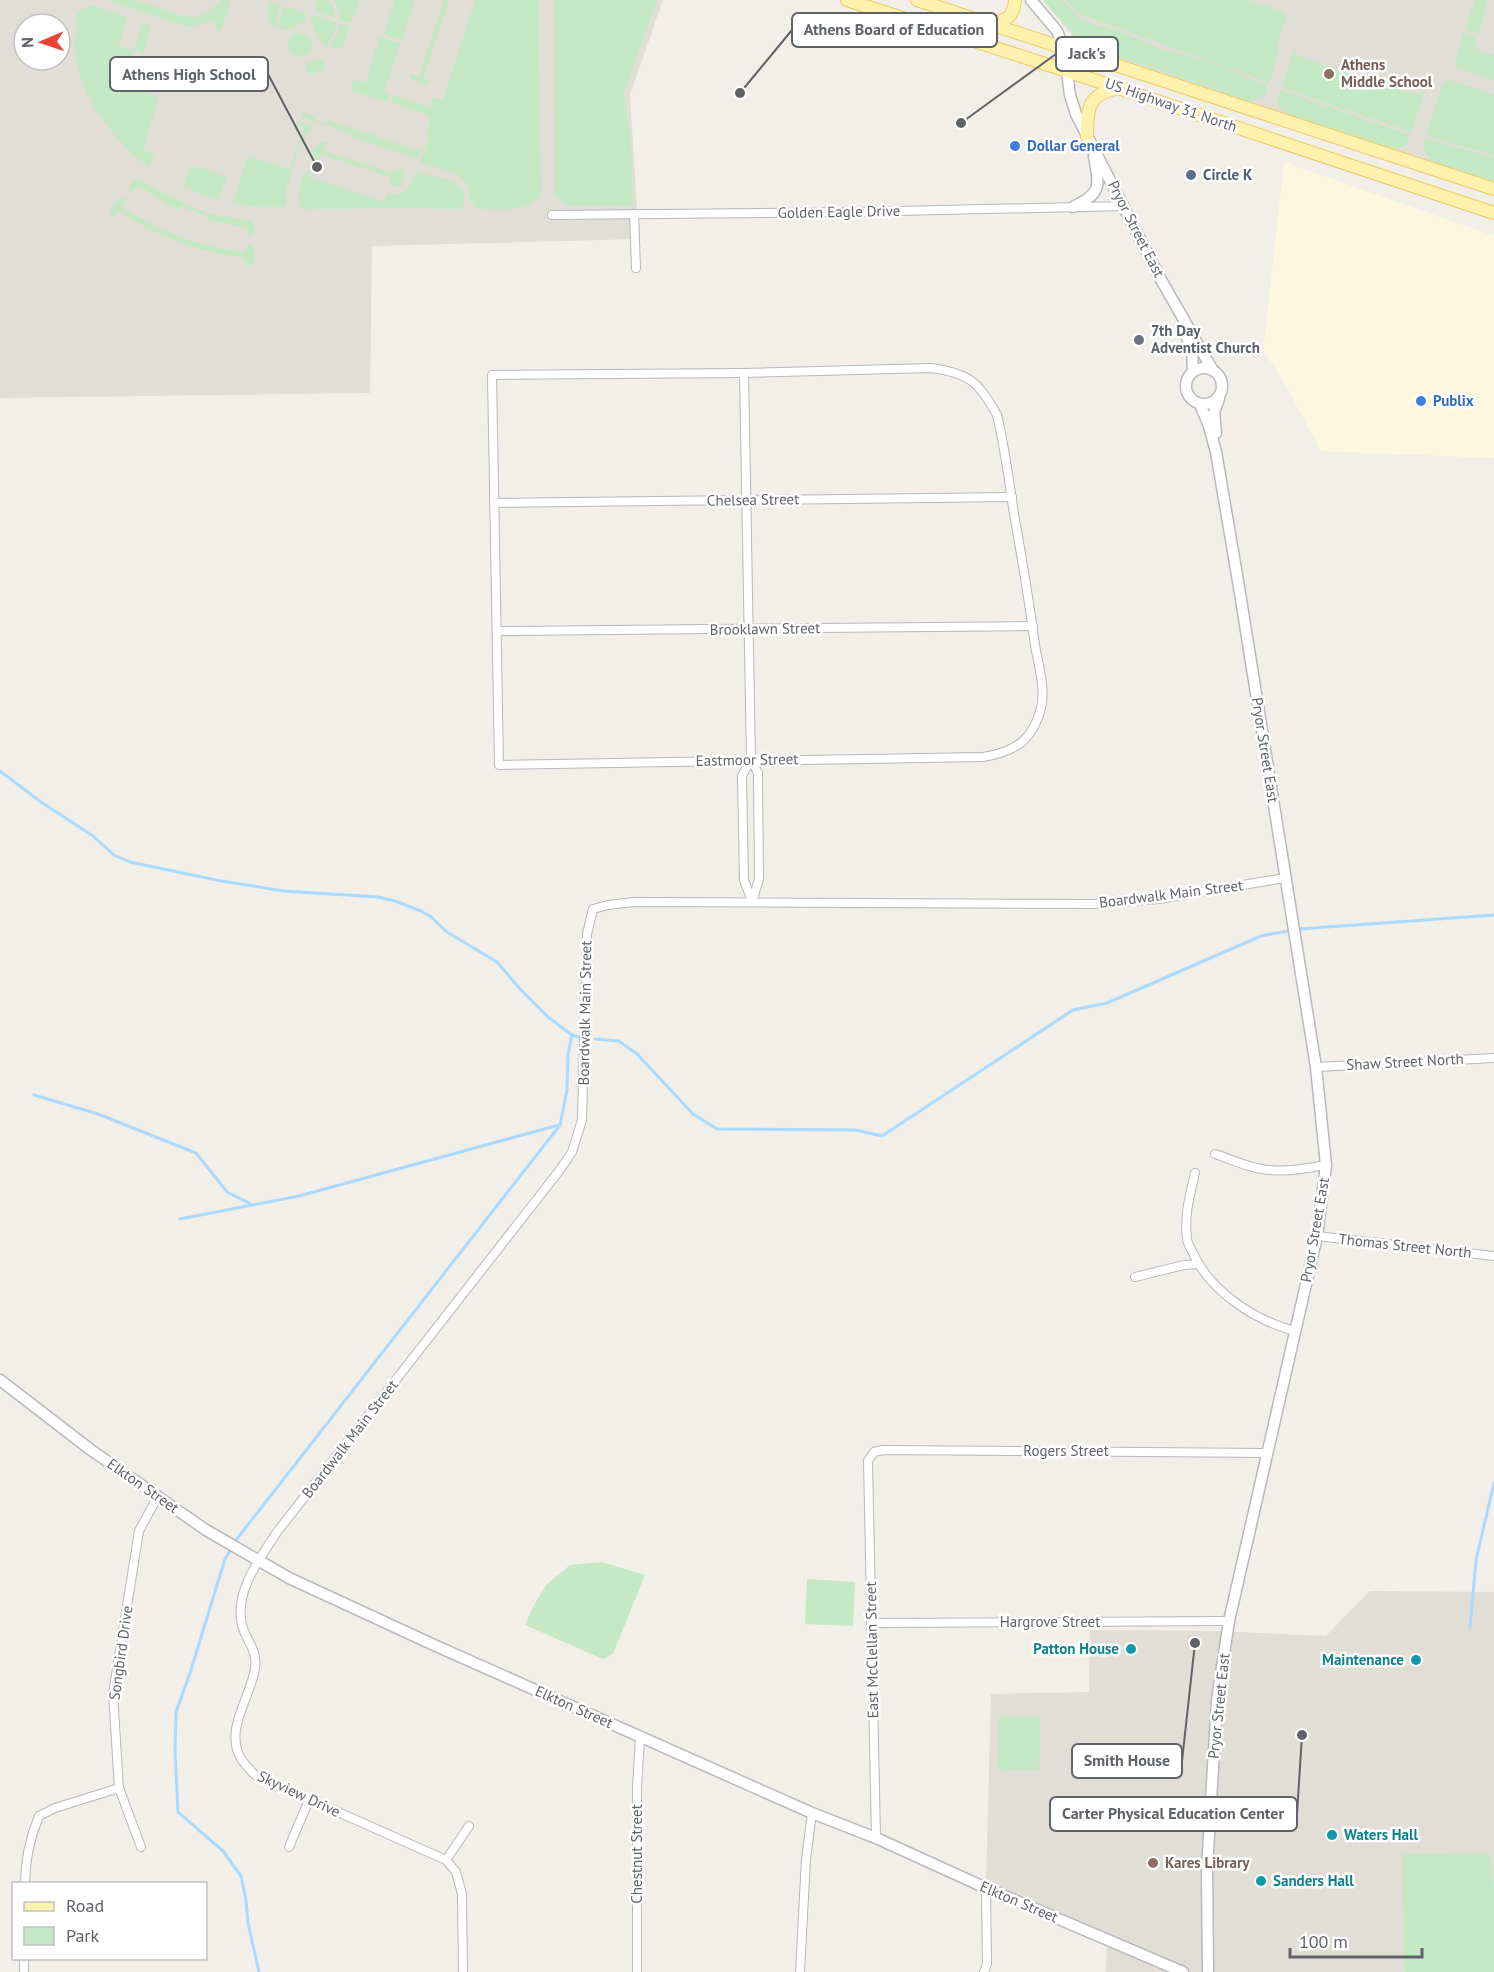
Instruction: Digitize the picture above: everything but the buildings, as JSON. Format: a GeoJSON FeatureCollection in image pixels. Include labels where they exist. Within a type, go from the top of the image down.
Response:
{"type":"FeatureCollection","features":[{"type":"Feature","properties":{"kind":"main road","name":"US Highway 31 North"},"geometry":{"type":"LineString","coordinates":[[847,0],[1494,213]]}},
{"type":"Feature","properties":{"kind":"main road","name":"US Highway 31 North"},"geometry":{"type":"LineString","coordinates":[[917,0],[1494,189]]}},
{"type":"Feature","properties":{"kind":"main road"},"geometry":{"type":"LineString","coordinates":[[992,24],[1003,21],[1011,15],[1015,0]]}},
{"type":"Feature","properties":{"kind":"main road"},"geometry":{"type":"LineString","coordinates":[[1090,142],[1087,117],[1093,100],[1104,91],[1120,88]]}},
{"type":"Feature","properties":{"kind":"street"},"geometry":{"type":"LineString","coordinates":[[1031,0],[1056,31],[1064,49]]}},
{"type":"Feature","properties":{"kind":"street","name":"Pryor Street East"},"geometry":{"type":"LineString","coordinates":[[1064,49],[1071,96],[1090,142],[1183,320],[1212,369]]}},
{"type":"Feature","properties":{"kind":"street"},"geometry":{"type":"LineString","coordinates":[[1073,207],[1089,199],[1096,191],[1098,179],[1090,142]]}},
{"type":"Feature","properties":{"kind":"street","name":"Golden Eagle Drive"},"geometry":{"type":"LineString","coordinates":[[552,215],[1125,206]]}},
{"type":"Feature","properties":{"kind":"street"},"geometry":{"type":"LineString","coordinates":[[634,214],[636,268]]}},
{"type":"Feature","properties":{"kind":"street","name":"Pryor Street East"},"geometry":{"type":"LineString","coordinates":[[1183,320],[1192,352],[1193,371]]}},
{"type":"Feature","properties":{"kind":"street","name":"Eastmoor Street"},"geometry":{"type":"LineString","coordinates":[[931,368],[954,371],[970,378],[987,395],[997,415],[1033,626],[1041,689],[1042,705],[1036,722],[1027,738],[1016,747],[1002,754],[983,757],[751,759],[499,765],[492,375],[744,373],[931,368]]}},
{"type":"Feature","properties":{"kind":"street"},"geometry":{"type":"LineString","coordinates":[[1202,368],[1212,369],[1220,376],[1222,383],[1220,396],[1211,404],[1200,404],[1191,399],[1186,390],[1187,380],[1193,371],[1202,368]]}},
{"type":"Feature","properties":{"kind":"street"},"geometry":{"type":"LineString","coordinates":[[744,373],[751,759],[758,773],[759,879],[752,902]]}},
{"type":"Feature","properties":{"kind":"street","name":"Pryor Street East"},"geometry":{"type":"LineString","coordinates":[[1216,452],[1214,412],[1220,396]]}},
{"type":"Feature","properties":{"kind":"street","name":"Pryor Street East"},"geometry":{"type":"LineString","coordinates":[[1200,404],[1216,452],[1316,1067],[1326,1165],[1317,1236],[1229,1621],[1217,1700],[1208,1869],[1208,1972]]}},
{"type":"Feature","properties":{"kind":"street","name":"Chelsea Street"},"geometry":{"type":"LineString","coordinates":[[494,503],[1012,497]]}},
{"type":"Feature","properties":{"kind":"street","name":"Brooklawn Street"},"geometry":{"type":"LineString","coordinates":[[497,632],[1033,626]]}},
{"type":"Feature","properties":{"kind":"street"},"geometry":{"type":"LineString","coordinates":[[751,759],[742,776],[744,880],[752,902]]}},
{"type":"Feature","properties":{"kind":"street","name":"Boardwalk Main Street"},"geometry":{"type":"LineString","coordinates":[[259,1561],[277,1532],[572,1152],[582,1120],[587,934],[593,909],[634,902],[1094,904],[1159,898],[1285,878]]}},
{"type":"Feature","properties":{"kind":"street","name":"Shaw Street North"},"geometry":{"type":"LineString","coordinates":[[1316,1067],[1494,1058]]}},
{"type":"Feature","properties":{"kind":"street"},"geometry":{"type":"LineString","coordinates":[[1215,1154],[1247,1166],[1267,1170],[1287,1171],[1326,1165]]}},
{"type":"Feature","properties":{"kind":"street"},"geometry":{"type":"LineString","coordinates":[[1195,1173],[1186,1210],[1187,1240],[1198,1264],[1222,1292],[1246,1310],[1295,1331]]}},
{"type":"Feature","properties":{"kind":"street","name":"Thomas Street North"},"geometry":{"type":"LineString","coordinates":[[1317,1236],[1494,1256]]}},
{"type":"Feature","properties":{"kind":"street"},"geometry":{"type":"LineString","coordinates":[[1135,1277],[1184,1265],[1198,1264]]}},
{"type":"Feature","properties":{"kind":"street","name":"Elkton Street"},"geometry":{"type":"LineString","coordinates":[[0,1380],[91,1450],[206,1530],[289,1578],[812,1813],[876,1838],[1183,1972]]}},
{"type":"Feature","properties":{"kind":"street","name":"Rogers Street"},"geometry":{"type":"LineString","coordinates":[[868,1461],[874,1452],[883,1450],[1268,1453]]}},
{"type":"Feature","properties":{"kind":"street","name":"East McClellan Street"},"geometry":{"type":"LineString","coordinates":[[868,1461],[876,1838]]}},
{"type":"Feature","properties":{"kind":"street","name":"Songbird Drive"},"geometry":{"type":"LineString","coordinates":[[141,1847],[119,1788],[112,1694],[138,1531],[158,1496]]}},
{"type":"Feature","properties":{"kind":"street","name":"Skyview Drive"},"geometry":{"type":"LineString","coordinates":[[259,1561],[246,1585],[240,1606],[242,1625],[256,1653],[256,1668],[236,1729],[237,1750],[241,1759],[255,1775],[446,1860]]}},
{"type":"Feature","properties":{"kind":"street","name":"Hargrove Street"},"geometry":{"type":"LineString","coordinates":[[871,1623],[1229,1621]]}},
{"type":"Feature","properties":{"kind":"street","name":"Chestnut Street"},"geometry":{"type":"LineString","coordinates":[[637,1972],[637,1788],[640,1737]]}},
{"type":"Feature","properties":{"kind":"street"},"geometry":{"type":"LineString","coordinates":[[25,1882],[30,1838],[39,1816],[54,1808],[119,1788]]}},
{"type":"Feature","properties":{"kind":"street"},"geometry":{"type":"LineString","coordinates":[[289,1847],[309,1800]]}},
{"type":"Feature","properties":{"kind":"street"},"geometry":{"type":"LineString","coordinates":[[800,1972],[806,1859],[812,1813]]}},
{"type":"Feature","properties":{"kind":"street"},"geometry":{"type":"LineString","coordinates":[[463,1972],[462,1894],[456,1872],[446,1860],[469,1826]]}},
{"type":"Feature","properties":{"kind":"street"},"geometry":{"type":"LineString","coordinates":[[984,1972],[987,1964],[987,1888]]}},
{"type":"Feature","properties":{"kind":"shaded area"},"geometry":{"type":"Polygon","coordinates":[[[0,0],[663,0],[630,95],[639,239],[372,246],[370,393],[0,398],[0,0]]]}},
{"type":"Feature","properties":{"kind":"shaded area","name":"Athens Middle School"},"geometry":{"type":"Polygon","coordinates":[[[1043,0],[1494,0],[1494,182],[1081,47],[1043,0]]]}},
{"type":"Feature","properties":{"kind":"shaded area"},"geometry":{"type":"Polygon","coordinates":[[[1284,162],[1494,236],[1494,458],[1321,451],[1284,382],[1263,350],[1284,162]]]}},
{"type":"Feature","properties":{"kind":"shaded area"},"geometry":{"type":"Polygon","coordinates":[[[1370,1591],[1494,1592],[1494,1972],[1106,1972],[1107,1935],[986,1883],[991,1694],[1089,1692],[1090,1630],[1219,1631],[1326,1636],[1370,1591]]]}},
{"type":"Feature","properties":{"kind":"green space"},"geometry":{"type":"Polygon","coordinates":[[[106,0],[134,0],[188,17],[207,12],[217,3],[220,4],[221,0],[231,0],[221,31],[216,29],[214,21],[187,27],[106,0]]]}},
{"type":"Feature","properties":{"kind":"green space"},"geometry":{"type":"Polygon","coordinates":[[[318,0],[328,0],[334,8],[336,18],[317,12],[315,7],[318,0]]]}},
{"type":"Feature","properties":{"kind":"green space"},"geometry":{"type":"Polygon","coordinates":[[[334,0],[359,0],[351,23],[340,20],[339,9],[334,0]]]}},
{"type":"Feature","properties":{"kind":"green space"},"geometry":{"type":"Polygon","coordinates":[[[395,0],[415,0],[402,40],[384,34],[395,0]]]}},
{"type":"Feature","properties":{"kind":"green space"},"geometry":{"type":"Polygon","coordinates":[[[444,0],[449,0],[423,78],[430,82],[425,85],[412,80],[410,75],[419,76],[444,0]]]}},
{"type":"Feature","properties":{"kind":"green space"},"geometry":{"type":"Polygon","coordinates":[[[475,0],[538,0],[541,189],[532,203],[515,208],[479,209],[471,201],[466,185],[460,177],[443,169],[420,163],[429,136],[426,134],[430,122],[429,116],[391,102],[393,95],[429,107],[433,97],[443,100],[475,0]]]}},
{"type":"Feature","properties":{"kind":"green space"},"geometry":{"type":"Polygon","coordinates":[[[554,0],[657,0],[624,93],[631,145],[633,206],[567,206],[555,194],[554,0]]]}},
{"type":"Feature","properties":{"kind":"green space"},"geometry":{"type":"Polygon","coordinates":[[[1043,0],[1062,0],[1081,20],[1123,33],[1162,49],[1207,61],[1267,85],[1266,93],[1248,101],[1095,49],[1074,34],[1043,0]]]}},
{"type":"Feature","properties":{"kind":"green space"},"geometry":{"type":"Polygon","coordinates":[[[1066,0],[1247,0],[1284,12],[1286,17],[1269,83],[1077,13],[1066,0]]]}},
{"type":"Feature","properties":{"kind":"green space"},"geometry":{"type":"Polygon","coordinates":[[[1475,0],[1488,0],[1478,34],[1465,29],[1475,0]]]}},
{"type":"Feature","properties":{"kind":"green space"},"geometry":{"type":"Polygon","coordinates":[[[269,1],[281,4],[276,28],[268,24],[269,1]]]}},
{"type":"Feature","properties":{"kind":"green space"},"geometry":{"type":"Polygon","coordinates":[[[92,6],[128,17],[118,45],[134,51],[132,56],[140,58],[141,52],[134,49],[143,21],[151,28],[138,68],[134,72],[127,71],[125,79],[143,86],[142,90],[159,96],[144,145],[145,151],[154,154],[149,168],[110,129],[90,99],[82,82],[75,45],[77,13],[92,6]]]}},
{"type":"Feature","properties":{"kind":"green space"},"geometry":{"type":"Polygon","coordinates":[[[285,6],[305,12],[307,17],[295,27],[279,29],[280,16],[285,6]]]}},
{"type":"Feature","properties":{"kind":"green space"},"geometry":{"type":"Polygon","coordinates":[[[316,16],[336,22],[335,31],[327,47],[314,31],[311,18],[316,16]]]}},
{"type":"Feature","properties":{"kind":"green space"},"geometry":{"type":"Polygon","coordinates":[[[340,24],[350,27],[343,46],[334,50],[331,45],[340,24]]]}},
{"type":"Feature","properties":{"kind":"green space"},"geometry":{"type":"Polygon","coordinates":[[[1464,32],[1475,37],[1474,45],[1477,50],[1494,55],[1494,80],[1456,68],[1454,64],[1464,32]]]}},
{"type":"Feature","properties":{"kind":"green space"},"geometry":{"type":"Polygon","coordinates":[[[300,33],[305,34],[311,40],[311,50],[305,56],[300,57],[295,56],[289,50],[288,45],[289,40],[295,34],[300,33]]]}},
{"type":"Feature","properties":{"kind":"green space"},"geometry":{"type":"Polygon","coordinates":[[[380,37],[400,43],[384,92],[390,94],[387,102],[350,90],[353,79],[365,83],[380,37]]]}},
{"type":"Feature","properties":{"kind":"green space"},"geometry":{"type":"Polygon","coordinates":[[[1294,49],[1295,55],[1419,95],[1422,90],[1425,90],[1412,130],[1409,131],[1282,88],[1294,49]]]}},
{"type":"Feature","properties":{"kind":"green space"},"geometry":{"type":"Polygon","coordinates":[[[324,59],[324,70],[312,74],[307,73],[306,63],[324,59]]]}},
{"type":"Feature","properties":{"kind":"green space"},"geometry":{"type":"Polygon","coordinates":[[[1447,79],[1494,95],[1494,155],[1426,136],[1441,88],[1447,79]]]}},
{"type":"Feature","properties":{"kind":"green space"},"geometry":{"type":"Polygon","coordinates":[[[1280,90],[1410,135],[1408,141],[1403,146],[1390,151],[1285,116],[1286,113],[1278,103],[1280,90]]]}},
{"type":"Feature","properties":{"kind":"green space"},"geometry":{"type":"Polygon","coordinates":[[[303,112],[326,124],[328,120],[419,151],[422,149],[418,159],[301,117],[303,112]]]}},
{"type":"Feature","properties":{"kind":"green space"},"geometry":{"type":"Polygon","coordinates":[[[297,121],[313,127],[301,143],[286,190],[284,207],[233,203],[248,156],[290,169],[304,130],[303,126],[296,124],[297,121]]]}},
{"type":"Feature","properties":{"kind":"green space"},"geometry":{"type":"Polygon","coordinates":[[[1425,138],[1494,158],[1494,185],[1427,163],[1429,157],[1423,150],[1425,138]]]}},
{"type":"Feature","properties":{"kind":"green space"},"geometry":{"type":"Polygon","coordinates":[[[327,142],[328,145],[323,148],[325,151],[392,173],[403,168],[403,181],[400,185],[393,186],[390,184],[391,177],[320,154],[318,161],[311,156],[316,145],[327,142]]]}},
{"type":"Feature","properties":{"kind":"green space"},"geometry":{"type":"Polygon","coordinates":[[[190,166],[210,170],[226,178],[219,200],[183,187],[190,166]]]}},
{"type":"Feature","properties":{"kind":"green space"},"geometry":{"type":"Polygon","coordinates":[[[310,169],[314,171],[312,178],[384,202],[387,194],[406,191],[415,174],[421,173],[443,178],[456,183],[461,188],[464,204],[460,209],[304,209],[299,206],[299,191],[304,176],[310,169]]]}},
{"type":"Feature","properties":{"kind":"green space"},"geometry":{"type":"Polygon","coordinates":[[[136,179],[189,206],[211,214],[252,221],[254,233],[251,236],[248,235],[248,228],[208,220],[209,217],[180,206],[178,210],[137,186],[131,192],[129,187],[136,179]]]}},
{"type":"Feature","properties":{"kind":"green space"},"geometry":{"type":"Polygon","coordinates":[[[123,197],[126,200],[122,207],[151,224],[196,243],[245,252],[247,245],[250,244],[254,248],[253,264],[246,266],[245,258],[211,252],[163,236],[119,211],[114,217],[112,216],[110,210],[123,197]]]}},
{"type":"Feature","properties":{"kind":"green space"},"geometry":{"type":"Polygon","coordinates":[[[602,1562],[645,1575],[613,1654],[603,1659],[525,1625],[546,1585],[570,1565],[602,1562]]]}},
{"type":"Feature","properties":{"kind":"green space"},"geometry":{"type":"Polygon","coordinates":[[[807,1579],[855,1582],[853,1626],[805,1624],[807,1579]]]}},
{"type":"Feature","properties":{"kind":"green space"},"geometry":{"type":"Polygon","coordinates":[[[999,1716],[1040,1717],[1039,1770],[998,1769],[999,1716]]]}},
{"type":"Feature","properties":{"kind":"green space"},"geometry":{"type":"Polygon","coordinates":[[[1490,1853],[1494,1891],[1494,1972],[1405,1972],[1402,1854],[1490,1853]]]}},
{"type":"Feature","properties":{"kind":"waterway"},"geometry":{"type":"LineString","coordinates":[[0,771],[41,802],[93,836],[114,855],[130,862],[283,891],[378,897],[421,911],[447,932],[497,962],[548,1017],[578,1037]]}},
{"type":"Feature","properties":{"kind":"waterway"},"geometry":{"type":"LineString","coordinates":[[1299,929],[1494,915]]}},
{"type":"Feature","properties":{"kind":"waterway"},"geometry":{"type":"LineString","coordinates":[[595,1039],[619,1041],[637,1054],[693,1114],[717,1129],[856,1130],[882,1136],[1073,1010],[1107,1003],[1261,936],[1288,931]]}},
{"type":"Feature","properties":{"kind":"waterway"},"geometry":{"type":"LineString","coordinates":[[236,1540],[560,1125],[567,1090],[568,1054],[572,1035]]}},
{"type":"Feature","properties":{"kind":"waterway"},"geometry":{"type":"LineString","coordinates":[[34,1095],[98,1114],[196,1153],[227,1192],[251,1204]]}},
{"type":"Feature","properties":{"kind":"waterway"},"geometry":{"type":"LineString","coordinates":[[180,1219],[299,1196],[559,1125]]}},
{"type":"Feature","properties":{"kind":"waterway"},"geometry":{"type":"LineString","coordinates":[[1470,1627],[1476,1560],[1494,1483]]}},
{"type":"Feature","properties":{"kind":"waterway"},"geometry":{"type":"LineString","coordinates":[[230,1551],[225,1559],[176,1712],[178,1812],[223,1851],[241,1876],[259,1972]]}},
{"type":"Feature","properties":{"kind":"place","name":"Athens Middle School"},"geometry":{"type":"Point","coordinates":[1329,74]}},
{"type":"Feature","properties":{"kind":"place","name":"Athens Board of Education"},"geometry":{"type":"Point","coordinates":[740,93]}},
{"type":"Feature","properties":{"kind":"place","name":"Jack's"},"geometry":{"type":"Point","coordinates":[961,123]}},
{"type":"Feature","properties":{"kind":"place","name":"Dollar General"},"geometry":{"type":"Point","coordinates":[1015,146]}},
{"type":"Feature","properties":{"kind":"place","name":"Athens High School"},"geometry":{"type":"Point","coordinates":[317,167]}},
{"type":"Feature","properties":{"kind":"place","name":"Circle K"},"geometry":{"type":"Point","coordinates":[1191,175]}},
{"type":"Feature","properties":{"kind":"place","name":"7th Day Adventist Church"},"geometry":{"type":"Point","coordinates":[1139,340]}},
{"type":"Feature","properties":{"kind":"place","name":"Publix"},"geometry":{"type":"Point","coordinates":[1421,401]}},
{"type":"Feature","properties":{"kind":"place","name":"Smith House"},"geometry":{"type":"Point","coordinates":[1195,1643]}},
{"type":"Feature","properties":{"kind":"place","name":"Patton House"},"geometry":{"type":"Point","coordinates":[1131,1649]}},
{"type":"Feature","properties":{"kind":"place","name":"Maintenance"},"geometry":{"type":"Point","coordinates":[1416,1660]}},
{"type":"Feature","properties":{"kind":"place","name":"Carter Physical Education Center"},"geometry":{"type":"Point","coordinates":[1302,1735]}},
{"type":"Feature","properties":{"kind":"place","name":"Waters Hall"},"geometry":{"type":"Point","coordinates":[1332,1835]}},
{"type":"Feature","properties":{"kind":"place","name":"Kares Library"},"geometry":{"type":"Point","coordinates":[1153,1863]}},
{"type":"Feature","properties":{"kind":"place","name":"Sanders Hall"},"geometry":{"type":"Point","coordinates":[1261,1881]}}]}
